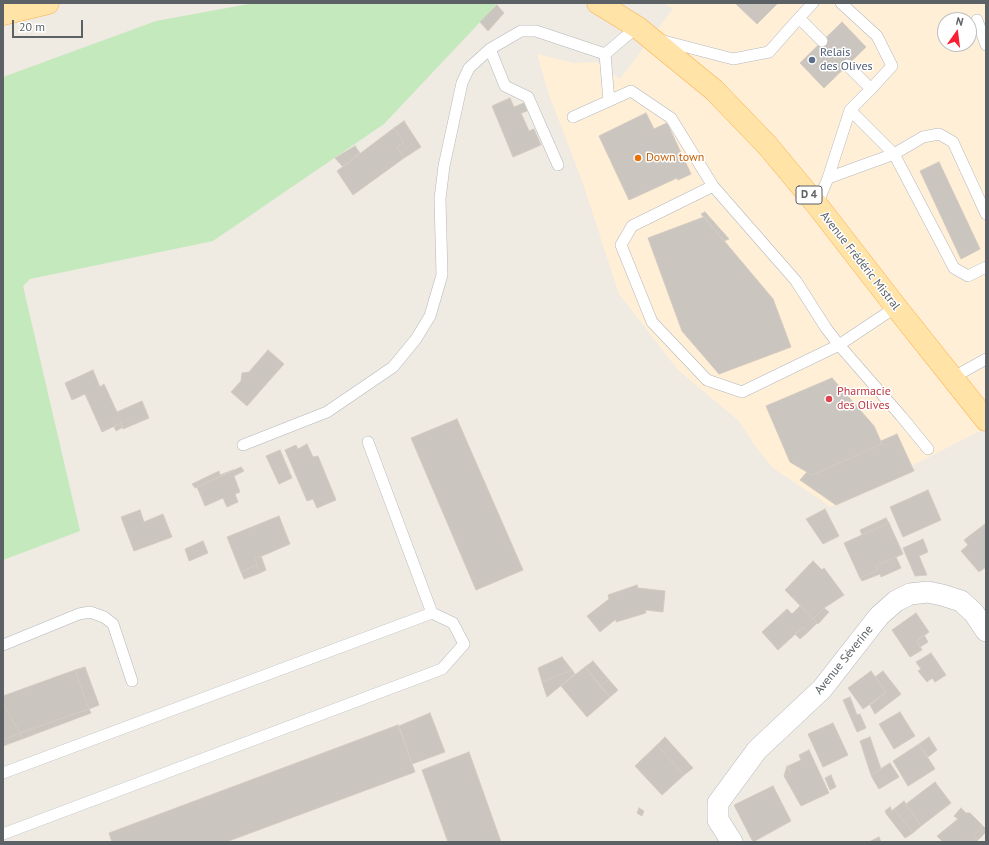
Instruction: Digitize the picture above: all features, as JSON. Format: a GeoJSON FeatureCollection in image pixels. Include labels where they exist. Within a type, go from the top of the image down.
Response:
{"type":"FeatureCollection","features":[{"type":"Feature","properties":{"kind":"main road"},"geometry":{"type":"LineString","coordinates":[[3,14],[48,3]]}},
{"type":"Feature","properties":{"kind":"main road","name":"Avenue Frédéric Mistral"},"geometry":{"type":"LineString","coordinates":[[598,3],[643,32],[714,90],[767,145],[817,205],[986,420]]}},
{"type":"Feature","properties":{"kind":"street","name":"Avenue Séverine"},"geometry":{"type":"LineString","coordinates":[[732,842],[718,820],[718,803],[757,750],[822,689],[879,616],[896,601],[910,594],[928,592],[961,601],[974,613],[986,631]]}},
{"type":"Feature","properties":{"kind":"lane"},"geometry":{"type":"LineString","coordinates":[[243,446],[327,412],[393,367],[416,339],[430,316],[442,275],[440,200],[444,166],[462,83],[469,68],[490,49],[521,31],[536,31],[605,54],[643,32],[732,59],[769,52],[813,3]]}},
{"type":"Feature","properties":{"kind":"lane"},"geometry":{"type":"LineString","coordinates":[[817,205],[828,178],[850,110],[892,66],[877,36],[841,3]]}},
{"type":"Feature","properties":{"kind":"lane"},"geometry":{"type":"LineString","coordinates":[[799,18],[822,41]]}},
{"type":"Feature","properties":{"kind":"lane"},"geometry":{"type":"LineString","coordinates":[[977,20],[986,45]]}},
{"type":"Feature","properties":{"kind":"lane"},"geometry":{"type":"LineString","coordinates":[[490,49],[505,86],[528,97],[558,165]]}},
{"type":"Feature","properties":{"kind":"lane"},"geometry":{"type":"LineString","coordinates":[[605,54],[609,101]]}},
{"type":"Feature","properties":{"kind":"lane"},"geometry":{"type":"LineString","coordinates":[[847,66],[871,89]]}},
{"type":"Feature","properties":{"kind":"lane"},"geometry":{"type":"LineString","coordinates":[[572,117],[631,91],[671,118],[713,186],[796,281],[826,328],[839,345],[892,405],[928,449]]}},
{"type":"Feature","properties":{"kind":"lane"},"geometry":{"type":"LineString","coordinates":[[850,110],[894,154],[954,268],[968,276],[986,267]]}},
{"type":"Feature","properties":{"kind":"lane"},"geometry":{"type":"LineString","coordinates":[[828,178],[894,154],[923,137],[939,134],[952,142],[986,214]]}},
{"type":"Feature","properties":{"kind":"lane"},"geometry":{"type":"LineString","coordinates":[[713,186],[632,226],[621,245],[652,322],[707,380],[742,392],[839,345],[896,307]]}},
{"type":"Feature","properties":{"kind":"lane"},"geometry":{"type":"LineString","coordinates":[[952,378],[986,359]]}},
{"type":"Feature","properties":{"kind":"lane"},"geometry":{"type":"LineString","coordinates":[[3,834],[442,670],[464,644],[453,623],[432,613],[368,442]]}},
{"type":"Feature","properties":{"kind":"lane"},"geometry":{"type":"LineString","coordinates":[[3,645],[79,614],[90,612],[104,617],[113,624],[132,681]]}},
{"type":"Feature","properties":{"kind":"lane"},"geometry":{"type":"LineString","coordinates":[[3,773],[432,613]]}},
{"type":"Feature","properties":{"kind":"shaded area"},"geometry":{"type":"Polygon","coordinates":[[[663,3],[986,3],[986,428],[831,507],[773,468],[755,446],[739,421],[678,370],[619,294],[582,181],[549,95],[537,54],[574,63],[597,62],[620,79],[673,9],[663,3]]]}},
{"type":"Feature","properties":{"kind":"green space"},"geometry":{"type":"Polygon","coordinates":[[[254,3],[498,3],[384,124],[213,241],[30,279],[23,286],[80,531],[3,560],[3,77],[156,21],[254,3]]]}},
{"type":"Feature","properties":{"kind":"building"},"geometry":{"type":"Polygon","coordinates":[[[735,3],[778,3],[757,24],[735,3]]]}},
{"type":"Feature","properties":{"kind":"building"},"geometry":{"type":"Polygon","coordinates":[[[497,5],[504,13],[488,31],[480,22],[497,5]]]}},
{"type":"Feature","properties":{"kind":"building"},"geometry":{"type":"Polygon","coordinates":[[[842,22],[866,47],[824,88],[800,63],[842,22]]]}},
{"type":"Feature","properties":{"kind":"building"},"geometry":{"type":"Polygon","coordinates":[[[510,98],[514,107],[524,103],[527,111],[521,113],[529,131],[534,129],[541,145],[513,157],[492,106],[510,98]]]}},
{"type":"Feature","properties":{"kind":"building"},"geometry":{"type":"Polygon","coordinates":[[[646,113],[654,129],[667,123],[691,174],[678,180],[677,178],[629,200],[599,136],[646,113]]]}},
{"type":"Feature","properties":{"kind":"building"},"geometry":{"type":"Polygon","coordinates":[[[404,121],[421,147],[404,158],[397,147],[404,142],[394,128],[404,121]]]}},
{"type":"Feature","properties":{"kind":"building"},"geometry":{"type":"Polygon","coordinates":[[[394,128],[404,142],[397,147],[404,158],[353,195],[337,171],[394,128]]]}},
{"type":"Feature","properties":{"kind":"building"},"geometry":{"type":"Polygon","coordinates":[[[355,146],[360,153],[343,167],[335,158],[355,146]]]}},
{"type":"Feature","properties":{"kind":"building"},"geometry":{"type":"Polygon","coordinates":[[[939,162],[980,249],[961,259],[920,171],[939,162]]]}},
{"type":"Feature","properties":{"kind":"building"},"geometry":{"type":"Polygon","coordinates":[[[705,212],[729,239],[724,241],[701,214],[705,212]]]}},
{"type":"Feature","properties":{"kind":"building"},"geometry":{"type":"Polygon","coordinates":[[[704,217],[773,299],[791,347],[719,374],[682,331],[648,238],[704,217]]]}},
{"type":"Feature","properties":{"kind":"building"},"geometry":{"type":"Polygon","coordinates":[[[268,350],[284,364],[247,406],[231,392],[241,381],[242,373],[249,372],[268,350]]]}},
{"type":"Feature","properties":{"kind":"building"},"geometry":{"type":"Polygon","coordinates":[[[93,370],[100,387],[104,384],[117,412],[142,401],[149,418],[123,429],[121,423],[102,432],[85,394],[72,400],[65,383],[93,370]]]}},
{"type":"Feature","properties":{"kind":"building"},"geometry":{"type":"Polygon","coordinates":[[[832,378],[874,426],[882,444],[812,475],[790,462],[766,406],[832,378]]]}},
{"type":"Feature","properties":{"kind":"building"},"geometry":{"type":"Polygon","coordinates":[[[457,419],[523,570],[476,590],[411,438],[457,419]]]}},
{"type":"Feature","properties":{"kind":"building"},"geometry":{"type":"Polygon","coordinates":[[[121,423],[123,427],[116,431],[114,426],[121,423]]]}},
{"type":"Feature","properties":{"kind":"building"},"geometry":{"type":"Polygon","coordinates":[[[897,434],[914,471],[836,505],[800,480],[807,472],[812,475],[882,444],[881,441],[897,434]]]}},
{"type":"Feature","properties":{"kind":"building"},"geometry":{"type":"Polygon","coordinates":[[[307,444],[313,457],[318,456],[336,500],[317,508],[313,499],[307,501],[285,450],[296,445],[298,449],[307,444]]]}},
{"type":"Feature","properties":{"kind":"building"},"geometry":{"type":"Polygon","coordinates":[[[280,450],[292,478],[279,484],[266,456],[280,450]]]}},
{"type":"Feature","properties":{"kind":"building"},"geometry":{"type":"Polygon","coordinates":[[[241,467],[244,471],[234,476],[240,492],[235,494],[238,502],[227,507],[223,498],[205,506],[197,487],[241,467]]]}},
{"type":"Feature","properties":{"kind":"building"},"geometry":{"type":"Polygon","coordinates":[[[233,470],[195,488],[192,484],[219,471],[220,475],[233,470]]]}},
{"type":"Feature","properties":{"kind":"building"},"geometry":{"type":"Polygon","coordinates":[[[928,490],[941,520],[903,537],[890,507],[928,490]]]}},
{"type":"Feature","properties":{"kind":"building"},"geometry":{"type":"Polygon","coordinates":[[[825,509],[839,536],[823,544],[806,519],[825,509]]]}},
{"type":"Feature","properties":{"kind":"building"},"geometry":{"type":"Polygon","coordinates":[[[140,510],[144,522],[163,514],[172,537],[134,551],[121,517],[140,510]]]}},
{"type":"Feature","properties":{"kind":"building"},"geometry":{"type":"Polygon","coordinates":[[[279,516],[290,544],[255,559],[257,565],[241,572],[227,537],[279,516]]]}},
{"type":"Feature","properties":{"kind":"building"},"geometry":{"type":"Polygon","coordinates":[[[886,518],[889,523],[862,535],[860,530],[886,518]]]}},
{"type":"Feature","properties":{"kind":"building"},"geometry":{"type":"Polygon","coordinates":[[[889,523],[903,554],[876,566],[878,570],[860,578],[844,543],[889,523]]]}},
{"type":"Feature","properties":{"kind":"building"},"geometry":{"type":"Polygon","coordinates":[[[985,524],[986,567],[979,572],[961,551],[968,545],[964,540],[985,524]]]}},
{"type":"Feature","properties":{"kind":"building"},"geometry":{"type":"Polygon","coordinates":[[[923,539],[928,552],[919,556],[927,575],[915,576],[903,548],[923,539]]]}},
{"type":"Feature","properties":{"kind":"building"},"geometry":{"type":"Polygon","coordinates":[[[203,541],[208,553],[189,561],[185,549],[203,541]]]}},
{"type":"Feature","properties":{"kind":"building"},"geometry":{"type":"Polygon","coordinates":[[[261,556],[266,570],[260,573],[255,559],[261,556]]]}},
{"type":"Feature","properties":{"kind":"building"},"geometry":{"type":"Polygon","coordinates":[[[896,557],[901,568],[881,577],[880,574],[862,581],[860,578],[878,570],[876,566],[896,557]]]}},
{"type":"Feature","properties":{"kind":"building"},"geometry":{"type":"Polygon","coordinates":[[[813,561],[822,570],[824,568],[844,595],[824,608],[813,619],[785,590],[813,561]]]}},
{"type":"Feature","properties":{"kind":"building"},"geometry":{"type":"Polygon","coordinates":[[[257,565],[260,573],[244,579],[241,572],[257,565]]]}},
{"type":"Feature","properties":{"kind":"building"},"geometry":{"type":"Polygon","coordinates":[[[637,585],[638,588],[665,591],[663,612],[645,610],[646,613],[616,622],[616,619],[600,632],[587,616],[609,599],[608,595],[637,585]]]}},
{"type":"Feature","properties":{"kind":"building"},"geometry":{"type":"Polygon","coordinates":[[[800,606],[817,623],[808,632],[803,627],[778,650],[762,632],[787,609],[792,614],[800,606]]]}},
{"type":"Feature","properties":{"kind":"building"},"geometry":{"type":"Polygon","coordinates":[[[824,608],[829,612],[818,624],[813,619],[824,608]]]}},
{"type":"Feature","properties":{"kind":"building"},"geometry":{"type":"Polygon","coordinates":[[[916,613],[929,632],[917,641],[922,650],[910,657],[892,630],[916,613]]]}},
{"type":"Feature","properties":{"kind":"building"},"geometry":{"type":"Polygon","coordinates":[[[803,627],[808,632],[800,639],[795,634],[803,627]]]}},
{"type":"Feature","properties":{"kind":"building"},"geometry":{"type":"Polygon","coordinates":[[[924,635],[928,642],[920,647],[917,641],[924,635]]]}},
{"type":"Feature","properties":{"kind":"building"},"geometry":{"type":"Polygon","coordinates":[[[931,653],[946,675],[935,682],[932,678],[927,682],[918,671],[921,669],[916,662],[931,653]]]}},
{"type":"Feature","properties":{"kind":"building"},"geometry":{"type":"Polygon","coordinates":[[[562,657],[572,670],[542,682],[538,668],[562,657]]]}},
{"type":"Feature","properties":{"kind":"building"},"geometry":{"type":"Polygon","coordinates":[[[593,661],[609,680],[600,686],[585,667],[593,661]]]}},
{"type":"Feature","properties":{"kind":"building"},"geometry":{"type":"Polygon","coordinates":[[[85,667],[99,705],[89,709],[75,670],[85,667]]]}},
{"type":"Feature","properties":{"kind":"building"},"geometry":{"type":"Polygon","coordinates":[[[585,667],[610,697],[587,717],[561,686],[585,667]]]}},
{"type":"Feature","properties":{"kind":"building"},"geometry":{"type":"Polygon","coordinates":[[[75,670],[89,709],[20,733],[3,704],[3,696],[75,670]]]}},
{"type":"Feature","properties":{"kind":"building"},"geometry":{"type":"Polygon","coordinates":[[[572,670],[575,674],[547,697],[542,682],[572,670]]]}},
{"type":"Feature","properties":{"kind":"building"},"geometry":{"type":"Polygon","coordinates":[[[871,671],[886,692],[863,709],[848,688],[871,671]]]}},
{"type":"Feature","properties":{"kind":"building"},"geometry":{"type":"Polygon","coordinates":[[[883,671],[901,694],[875,714],[870,705],[886,692],[875,677],[883,671]]]}},
{"type":"Feature","properties":{"kind":"building"},"geometry":{"type":"Polygon","coordinates":[[[609,680],[618,690],[610,697],[600,686],[609,680]]]}},
{"type":"Feature","properties":{"kind":"building"},"geometry":{"type":"Polygon","coordinates":[[[850,697],[857,715],[860,714],[866,728],[857,732],[843,700],[850,697]]]}},
{"type":"Feature","properties":{"kind":"building"},"geometry":{"type":"Polygon","coordinates":[[[3,704],[20,733],[3,740],[3,704]]]}},
{"type":"Feature","properties":{"kind":"building"},"geometry":{"type":"Polygon","coordinates":[[[89,709],[91,713],[22,739],[20,733],[89,709]]]}},
{"type":"Feature","properties":{"kind":"building"},"geometry":{"type":"Polygon","coordinates":[[[900,712],[915,736],[894,749],[879,724],[900,712]]]}},
{"type":"Feature","properties":{"kind":"building"},"geometry":{"type":"Polygon","coordinates":[[[430,713],[445,752],[412,764],[399,726],[430,713]]]}},
{"type":"Feature","properties":{"kind":"building"},"geometry":{"type":"Polygon","coordinates":[[[833,723],[848,755],[823,767],[808,734],[833,723]]]}},
{"type":"Feature","properties":{"kind":"building"},"geometry":{"type":"Polygon","coordinates":[[[398,725],[415,772],[226,842],[112,842],[109,833],[398,725]]]}},
{"type":"Feature","properties":{"kind":"building"},"geometry":{"type":"Polygon","coordinates":[[[20,733],[22,739],[3,746],[3,740],[20,733]]]}},
{"type":"Feature","properties":{"kind":"building"},"geometry":{"type":"Polygon","coordinates":[[[665,737],[693,768],[684,775],[657,745],[665,737]]]}},
{"type":"Feature","properties":{"kind":"building"},"geometry":{"type":"Polygon","coordinates":[[[870,737],[881,769],[871,775],[860,741],[870,737]]]}},
{"type":"Feature","properties":{"kind":"building"},"geometry":{"type":"Polygon","coordinates":[[[929,737],[937,750],[928,757],[919,744],[929,737]]]}},
{"type":"Feature","properties":{"kind":"building"},"geometry":{"type":"Polygon","coordinates":[[[919,744],[935,769],[908,786],[893,761],[919,744]]]}},
{"type":"Feature","properties":{"kind":"building"},"geometry":{"type":"Polygon","coordinates":[[[657,745],[684,775],[662,795],[635,766],[657,745]]]}},
{"type":"Feature","properties":{"kind":"building"},"geometry":{"type":"Polygon","coordinates":[[[809,750],[829,793],[801,806],[784,776],[791,773],[788,766],[801,760],[799,755],[809,750]]]}},
{"type":"Feature","properties":{"kind":"building"},"geometry":{"type":"Polygon","coordinates":[[[469,752],[501,842],[448,842],[422,770],[469,752]]]}},
{"type":"Feature","properties":{"kind":"building"},"geometry":{"type":"Polygon","coordinates":[[[890,763],[899,777],[879,789],[871,775],[890,763]]]}},
{"type":"Feature","properties":{"kind":"building"},"geometry":{"type":"Polygon","coordinates":[[[787,766],[791,773],[784,776],[787,766]]]}},
{"type":"Feature","properties":{"kind":"building"},"geometry":{"type":"Polygon","coordinates":[[[831,775],[836,787],[830,790],[825,778],[831,775]]]}},
{"type":"Feature","properties":{"kind":"building"},"geometry":{"type":"Polygon","coordinates":[[[935,782],[951,803],[921,826],[906,804],[935,782]]]}},
{"type":"Feature","properties":{"kind":"building"},"geometry":{"type":"Polygon","coordinates":[[[773,786],[791,821],[753,842],[734,805],[773,786]]]}},
{"type":"Feature","properties":{"kind":"building"},"geometry":{"type":"Polygon","coordinates":[[[904,801],[921,826],[913,833],[894,809],[904,801]]]}},
{"type":"Feature","properties":{"kind":"building"},"geometry":{"type":"Polygon","coordinates":[[[890,807],[892,811],[887,815],[885,811],[890,807]]]}},
{"type":"Feature","properties":{"kind":"building"},"geometry":{"type":"Polygon","coordinates":[[[639,808],[644,811],[642,816],[637,813],[639,808]]]}},
{"type":"Feature","properties":{"kind":"building"},"geometry":{"type":"Polygon","coordinates":[[[961,808],[966,813],[970,813],[981,824],[981,827],[974,835],[978,840],[976,842],[943,842],[937,836],[958,819],[954,816],[961,808]]]}},
{"type":"Feature","properties":{"kind":"building"},"geometry":{"type":"Polygon","coordinates":[[[894,809],[913,833],[905,838],[887,815],[894,809]]]}},
{"type":"Feature","properties":{"kind":"building"},"geometry":{"type":"Polygon","coordinates":[[[981,824],[986,829],[986,832],[978,840],[974,835],[981,827],[981,824]]]}},
{"type":"Feature","properties":{"kind":"building"},"geometry":{"type":"Polygon","coordinates":[[[879,837],[881,842],[869,842],[879,837]]]}},
{"type":"Feature","properties":{"kind":"place","name":"Relais des Olives"},"geometry":{"type":"Point","coordinates":[812,60]}},
{"type":"Feature","properties":{"kind":"place","name":"Down town"},"geometry":{"type":"Point","coordinates":[638,158]}},
{"type":"Feature","properties":{"kind":"place","name":"Pharmacie des Olives"},"geometry":{"type":"Point","coordinates":[829,399]}}]}
